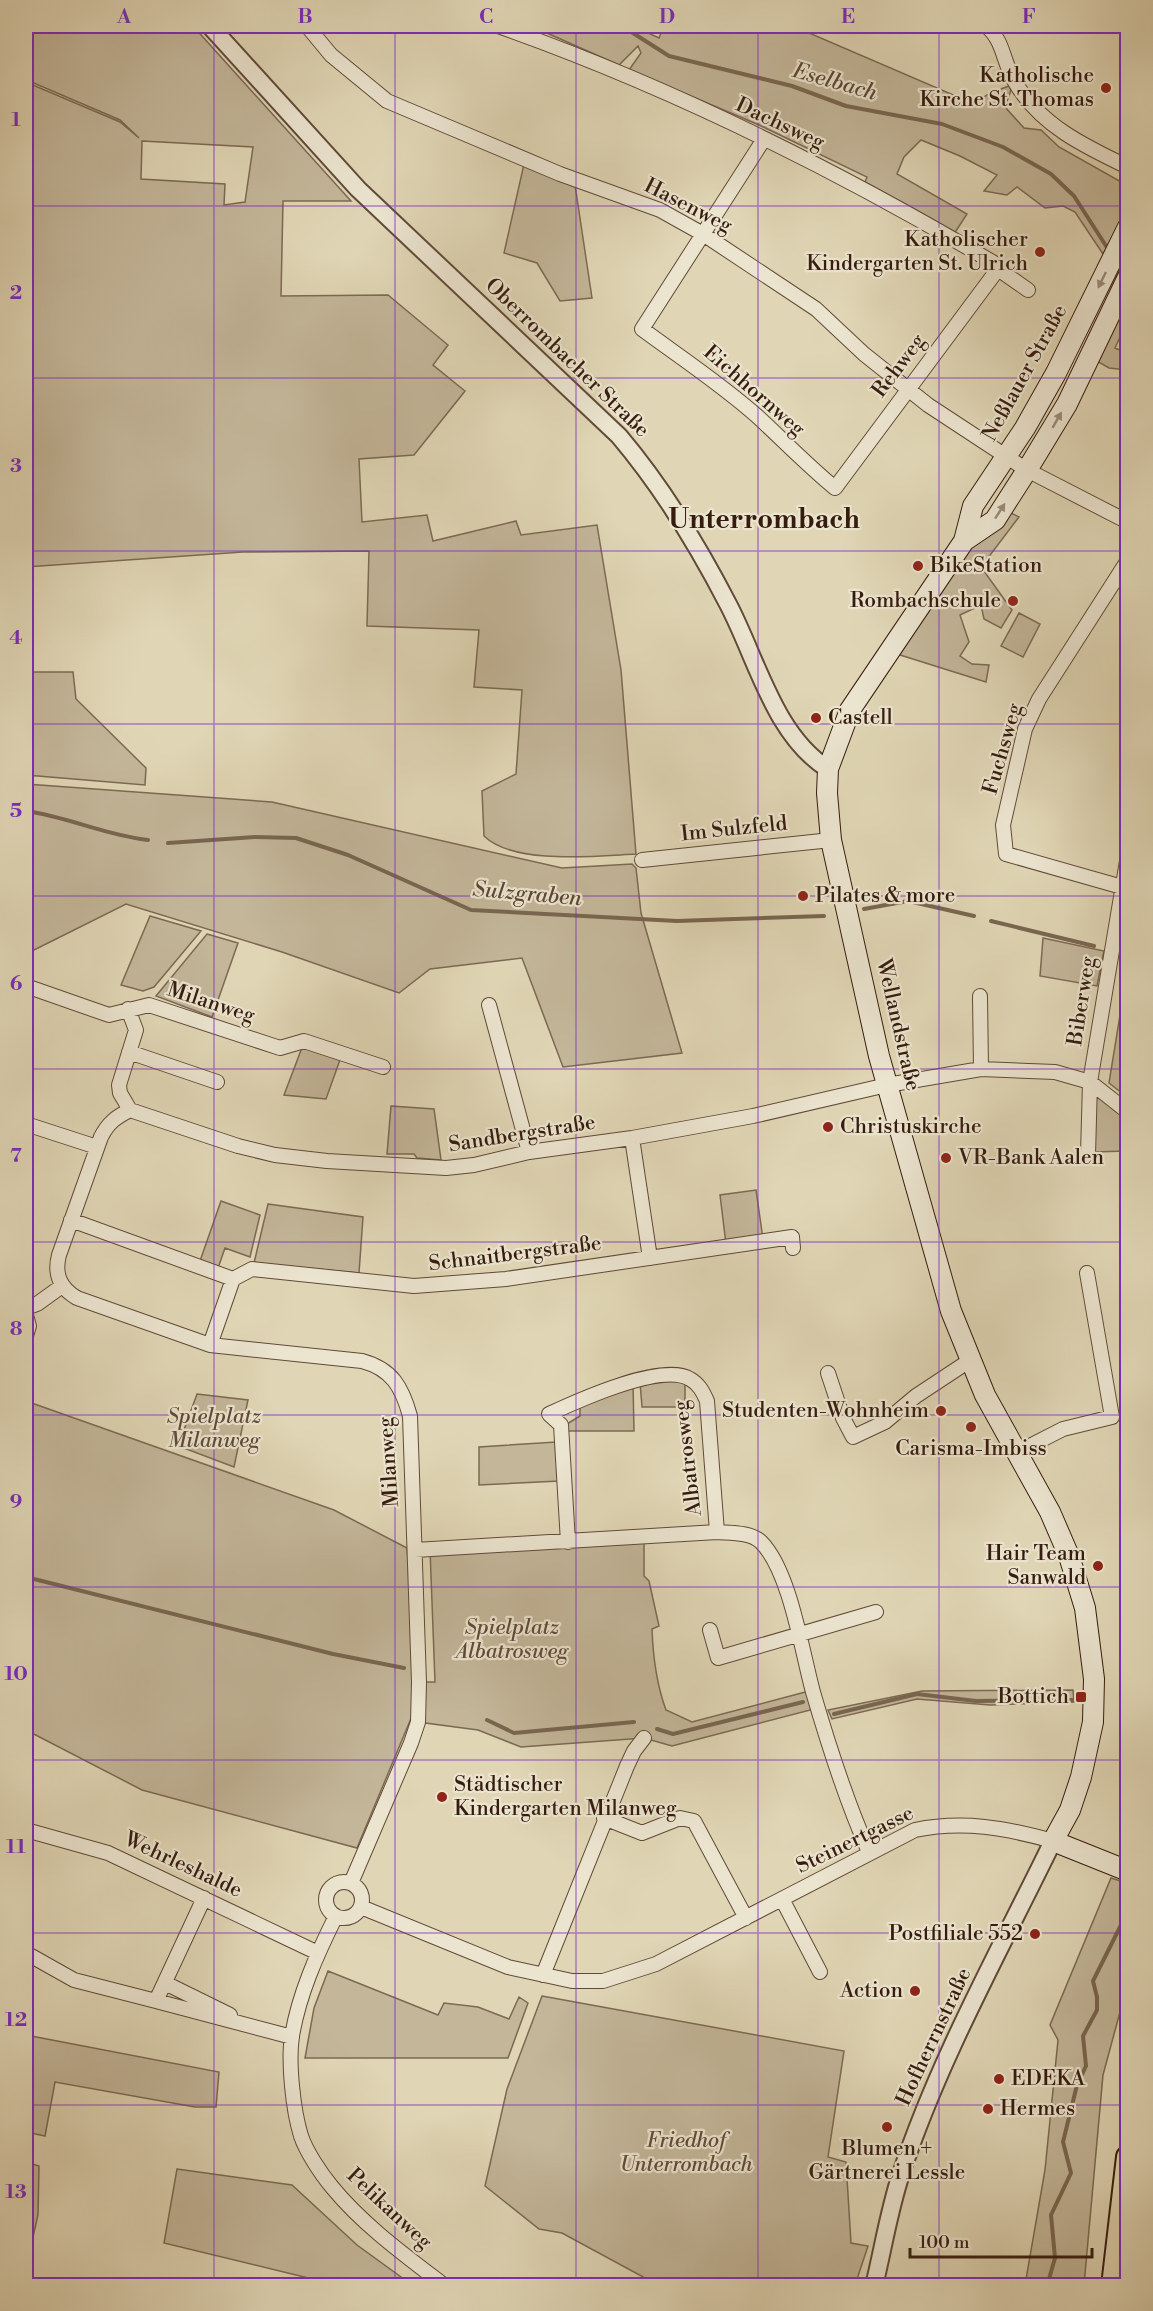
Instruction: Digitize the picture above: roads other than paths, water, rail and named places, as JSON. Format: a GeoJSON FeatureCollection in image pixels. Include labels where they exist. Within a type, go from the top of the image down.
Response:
{"type":"FeatureCollection","features":[{"type":"Feature","properties":{"kind":"highway"},"geometry":{"type":"LineString","coordinates":[[1113,2286],[1128,2157]]}},
{"type":"Feature","properties":{"kind":"main road","name":"Neßlauer Straße"},"geometry":{"type":"LineString","coordinates":[[828,769],[850,710],[963,541],[973,506],[1056,373],[1128,227]]}},
{"type":"Feature","properties":{"kind":"main road","name":"Neßlauer Straße"},"geometry":{"type":"LineString","coordinates":[[963,541],[994,520],[1027,470],[1067,404],[1128,277]]}},
{"type":"Feature","properties":{"kind":"main road","name":"Wellandstraße"},"geometry":{"type":"LineString","coordinates":[[828,769],[828,816],[831,840],[886,1085],[951,1311],[985,1395],[1050,1512],[1078,1582],[1090,1634],[1094,1679]]}},
{"type":"Feature","properties":{"kind":"main road","name":"Hofherrnstraße"},"geometry":{"type":"LineString","coordinates":[[1053,1841],[1070,1810],[1089,1750],[1094,1722],[1094,1679]]}},
{"type":"Feature","properties":{"kind":"main road"},"geometry":{"type":"LineString","coordinates":[[1053,1841],[1128,1871]]}},
{"type":"Feature","properties":{"kind":"street","name":"Oberrombacher Straße"},"geometry":{"type":"LineString","coordinates":[[211,26],[358,189],[608,423],[651,474],[684,524],[729,605],[784,724],[796,743],[811,758],[828,769]]}},
{"type":"Feature","properties":{"kind":"street","name":"Hasenweg"},"geometry":{"type":"LineString","coordinates":[[307,26],[331,55],[387,101],[560,174],[660,210],[703,234],[816,309],[908,390],[1027,470]]}},
{"type":"Feature","properties":{"kind":"street","name":"Dachsweg"},"geometry":{"type":"LineString","coordinates":[[498,26],[546,42],[764,139],[892,203],[994,263],[998,269],[1028,290]]}},
{"type":"Feature","properties":{"kind":"street"},"geometry":{"type":"LineString","coordinates":[[1008,26],[991,29],[1013,80],[1033,110],[1087,146],[1128,167]]}},
{"type":"Feature","properties":{"kind":"street"},"geometry":{"type":"LineString","coordinates":[[703,234],[764,139]]}},
{"type":"Feature","properties":{"kind":"street","name":"Eichhornweg"},"geometry":{"type":"LineString","coordinates":[[703,234],[642,329],[694,365],[756,416],[801,460],[835,488]]}},
{"type":"Feature","properties":{"kind":"street","name":"Rehweg"},"geometry":{"type":"LineString","coordinates":[[835,488],[998,269]]}},
{"type":"Feature","properties":{"kind":"street"},"geometry":{"type":"LineString","coordinates":[[1027,470],[1128,522]]}},
{"type":"Feature","properties":{"kind":"street","name":"Fuchsweg"},"geometry":{"type":"LineString","coordinates":[[1122,887],[1006,854],[1003,825],[1026,729],[1039,699],[1128,560]]}},
{"type":"Feature","properties":{"kind":"street","name":"Im Sulzfeld"},"geometry":{"type":"LineString","coordinates":[[642,860],[831,840]]}},
{"type":"Feature","properties":{"kind":"street","name":"Biberweg"},"geometry":{"type":"LineString","coordinates":[[1088,1154],[1090,1082],[1128,855]]}},
{"type":"Feature","properties":{"kind":"street","name":"Milanweg"},"geometry":{"type":"LineString","coordinates":[[26,986],[109,1015],[148,1005],[280,1048],[304,1041],[383,1067]]}},
{"type":"Feature","properties":{"kind":"street"},"geometry":{"type":"LineString","coordinates":[[980,996],[981,1069]]}},
{"type":"Feature","properties":{"kind":"street"},"geometry":{"type":"LineString","coordinates":[[489,1005],[530,1152]]}},
{"type":"Feature","properties":{"kind":"street"},"geometry":{"type":"LineString","coordinates":[[26,1308],[37,1304],[62,1286],[56,1265],[97,1147],[106,1126],[130,1110],[120,1093],[119,1085],[136,1030],[128,1009]]}},
{"type":"Feature","properties":{"kind":"street"},"geometry":{"type":"LineString","coordinates":[[129,1052],[217,1082]]}},
{"type":"Feature","properties":{"kind":"street","name":"Sandbergstraße"},"geometry":{"type":"LineString","coordinates":[[130,1110],[238,1146],[275,1155],[327,1161],[460,1167],[530,1152],[632,1138],[753,1116],[886,1085],[981,1069],[1055,1072],[1090,1082]]}},
{"type":"Feature","properties":{"kind":"street"},"geometry":{"type":"LineString","coordinates":[[1090,1082],[1128,1112]]}},
{"type":"Feature","properties":{"kind":"street"},"geometry":{"type":"LineString","coordinates":[[26,1124],[97,1147]]}},
{"type":"Feature","properties":{"kind":"street"},"geometry":{"type":"LineString","coordinates":[[632,1138],[650,1258]]}},
{"type":"Feature","properties":{"kind":"street"},"geometry":{"type":"LineString","coordinates":[[71,1220],[232,1279],[210,1345]]}},
{"type":"Feature","properties":{"kind":"street","name":"Schnaitbergstraße"},"geometry":{"type":"LineString","coordinates":[[232,1279],[252,1269],[414,1286],[506,1279],[792,1237],[793,1248]]}},
{"type":"Feature","properties":{"kind":"street"},"geometry":{"type":"LineString","coordinates":[[1018,1452],[1063,1429],[1112,1417],[1087,1273]]}},
{"type":"Feature","properties":{"kind":"street","name":"Milanweg"},"geometry":{"type":"LineString","coordinates":[[62,1286],[77,1298],[210,1345],[362,1361],[377,1365],[394,1378],[404,1394],[410,1416],[420,1690],[418,1722],[351,1883]]}},
{"type":"Feature","properties":{"kind":"street"},"geometry":{"type":"LineString","coordinates":[[26,1315],[29,1326],[26,1336]]}},
{"type":"Feature","properties":{"kind":"street"},"geometry":{"type":"LineString","coordinates":[[828,1373],[843,1418],[854,1437],[885,1422],[916,1396],[969,1360]]}},
{"type":"Feature","properties":{"kind":"street","name":"Albatrosweg"},"geometry":{"type":"LineString","coordinates":[[568,1542],[561,1425],[549,1414],[636,1380],[655,1376],[688,1378],[701,1388],[707,1401],[717,1532]]}},
{"type":"Feature","properties":{"kind":"street","name":"Albatrosweg"},"geometry":{"type":"LineString","coordinates":[[415,1550],[717,1532],[741,1534],[759,1540],[781,1573],[852,1814],[870,1852]]}},
{"type":"Feature","properties":{"kind":"street"},"geometry":{"type":"LineString","coordinates":[[710,1630],[718,1658],[876,1612]]}},
{"type":"Feature","properties":{"kind":"street"},"geometry":{"type":"LineString","coordinates":[[543,1975],[604,1818],[634,1751],[644,1738]]}},
{"type":"Feature","properties":{"kind":"street"},"geometry":{"type":"LineString","coordinates":[[604,1818],[642,1833],[680,1818],[694,1821],[746,1918]]}},
{"type":"Feature","properties":{"kind":"street","name":"Steinertgasse"},"geometry":{"type":"LineString","coordinates":[[361,1907],[508,1967],[572,1981],[603,1981],[633,1973],[746,1918],[915,1830],[953,1824],[1010,1829],[1053,1841]]}},
{"type":"Feature","properties":{"kind":"street","name":"Wehrleshalde"},"geometry":{"type":"LineString","coordinates":[[26,1830],[108,1853],[318,1953]]}},
{"type":"Feature","properties":{"kind":"street","name":"Hofherrnstraße"},"geometry":{"type":"LineString","coordinates":[[874,2286],[897,2188],[916,2133],[951,2050],[1053,1841]]}},
{"type":"Feature","properties":{"kind":"street"},"geometry":{"type":"LineString","coordinates":[[339,1882],[351,1883],[362,1895],[361,1907],[353,1915],[336,1916],[326,1904],[327,1893],[339,1882]]}},
{"type":"Feature","properties":{"kind":"street"},"geometry":{"type":"LineString","coordinates":[[156,2001],[204,1898]]}},
{"type":"Feature","properties":{"kind":"street","name":"Steinertgasse"},"geometry":{"type":"LineString","coordinates":[[782,1899],[820,1972]]}},
{"type":"Feature","properties":{"kind":"street","name":"Pelikanweg"},"geometry":{"type":"LineString","coordinates":[[336,1916],[303,1991],[292,2037],[292,2083],[302,2137],[331,2186],[388,2242],[446,2286]]}},
{"type":"Feature","properties":{"kind":"street"},"geometry":{"type":"LineString","coordinates":[[26,1953],[74,1980],[292,2037]]}},
{"type":"Feature","properties":{"kind":"street"},"geometry":{"type":"LineString","coordinates":[[165,1983],[257,2028]]}},
{"type":"Feature","properties":{"kind":"waterway","name":"Eselbach"},"geometry":{"type":"LineString","coordinates":[[622,26],[669,56],[792,86],[846,106],[942,124],[1003,147],[1051,174],[1074,196],[1108,249]]}},
{"type":"Feature","properties":{"kind":"waterway","name":"Sulzgraben"},"geometry":{"type":"LineString","coordinates":[[26,811],[148,840]]}},
{"type":"Feature","properties":{"kind":"waterway","name":"Sulzgraben"},"geometry":{"type":"LineString","coordinates":[[168,843],[255,837],[296,838],[348,855],[471,910],[677,921],[824,916]]}},
{"type":"Feature","properties":{"kind":"waterway","name":"Sulzgraben"},"geometry":{"type":"LineString","coordinates":[[864,909],[908,901],[974,916]]}},
{"type":"Feature","properties":{"kind":"waterway","name":"Sulzgraben"},"geometry":{"type":"LineString","coordinates":[[991,921],[1094,946]]}},
{"type":"Feature","properties":{"kind":"waterway"},"geometry":{"type":"LineString","coordinates":[[26,1577],[333,1654],[404,1668]]}},
{"type":"Feature","properties":{"kind":"waterway"},"geometry":{"type":"LineString","coordinates":[[834,1714],[917,1694],[976,1701],[1075,1700]]}},
{"type":"Feature","properties":{"kind":"waterway"},"geometry":{"type":"LineString","coordinates":[[657,1729],[673,1734],[803,1702]]}},
{"type":"Feature","properties":{"kind":"waterway"},"geometry":{"type":"LineString","coordinates":[[487,1720],[514,1733],[634,1722]]}},
{"type":"Feature","properties":{"kind":"waterway"},"geometry":{"type":"LineString","coordinates":[[1047,2286],[1055,2258],[1051,2215],[1071,2173],[1063,2142],[1077,2085],[1086,2066],[1083,2036],[1097,2010],[1093,1981],[1121,1925],[1128,1918]]}},
{"type":"Feature","properties":{"kind":"place","name":"Katholische Kirche St. Thomas"},"geometry":{"type":"Point","coordinates":[1106,88]}},
{"type":"Feature","properties":{"kind":"place","name":"Katholischer Kindergarten St. Ulrich"},"geometry":{"type":"Point","coordinates":[1040,252]}},
{"type":"Feature","properties":{"kind":"place","name":"BikeStation"},"geometry":{"type":"Point","coordinates":[918,566]}},
{"type":"Feature","properties":{"kind":"place","name":"Rombachschule"},"geometry":{"type":"Point","coordinates":[1013,601]}},
{"type":"Feature","properties":{"kind":"place","name":"Castell"},"geometry":{"type":"Point","coordinates":[816,718]}},
{"type":"Feature","properties":{"kind":"place","name":"Pilates & more"},"geometry":{"type":"Point","coordinates":[803,896]}},
{"type":"Feature","properties":{"kind":"place","name":"Christuskirche"},"geometry":{"type":"Point","coordinates":[828,1127]}},
{"type":"Feature","properties":{"kind":"place","name":"VR-Bank Aalen"},"geometry":{"type":"Point","coordinates":[946,1158]}},
{"type":"Feature","properties":{"kind":"place","name":"Studenten-Wohnheim"},"geometry":{"type":"Point","coordinates":[941,1411]}},
{"type":"Feature","properties":{"kind":"place","name":"Carisma-Imbiss"},"geometry":{"type":"Point","coordinates":[971,1427]}},
{"type":"Feature","properties":{"kind":"place","name":"Hair Team Sanwald"},"geometry":{"type":"Point","coordinates":[1098,1566]}},
{"type":"Feature","properties":{"kind":"place","name":"Bottich"},"geometry":{"type":"Point","coordinates":[1081,1697]}},
{"type":"Feature","properties":{"kind":"place","name":"Städtischer Kindergarten Milanweg"},"geometry":{"type":"Point","coordinates":[442,1797]}},
{"type":"Feature","properties":{"kind":"place","name":"Postfiliale 552"},"geometry":{"type":"Point","coordinates":[1035,1934]}},
{"type":"Feature","properties":{"kind":"place","name":"Action"},"geometry":{"type":"Point","coordinates":[915,1991]}},
{"type":"Feature","properties":{"kind":"place","name":"EDEKA"},"geometry":{"type":"Point","coordinates":[999,2079]}},
{"type":"Feature","properties":{"kind":"place","name":"Hermes"},"geometry":{"type":"Point","coordinates":[988,2109]}},
{"type":"Feature","properties":{"kind":"place","name":"Blumen + Gärtnerei Lessle"},"geometry":{"type":"Point","coordinates":[887,2127]}},
{"type":"Feature","properties":{"kind":"district","name":"Unterrombach"},"geometry":{"type":"Point","coordinates":[764,520]}},
{"type":"Feature","properties":{"kind":"park label","name":"Spielplatz Milanweg"},"geometry":{"type":"Point","coordinates":[214,1429]}},
{"type":"Feature","properties":{"kind":"park label","name":"Spielplatz Albatrosweg"},"geometry":{"type":"Point","coordinates":[512,1640]}},
{"type":"Feature","properties":{"kind":"park label","name":"Friedhof Unterrombach"},"geometry":{"type":"Point","coordinates":[686,2153]}}]}
